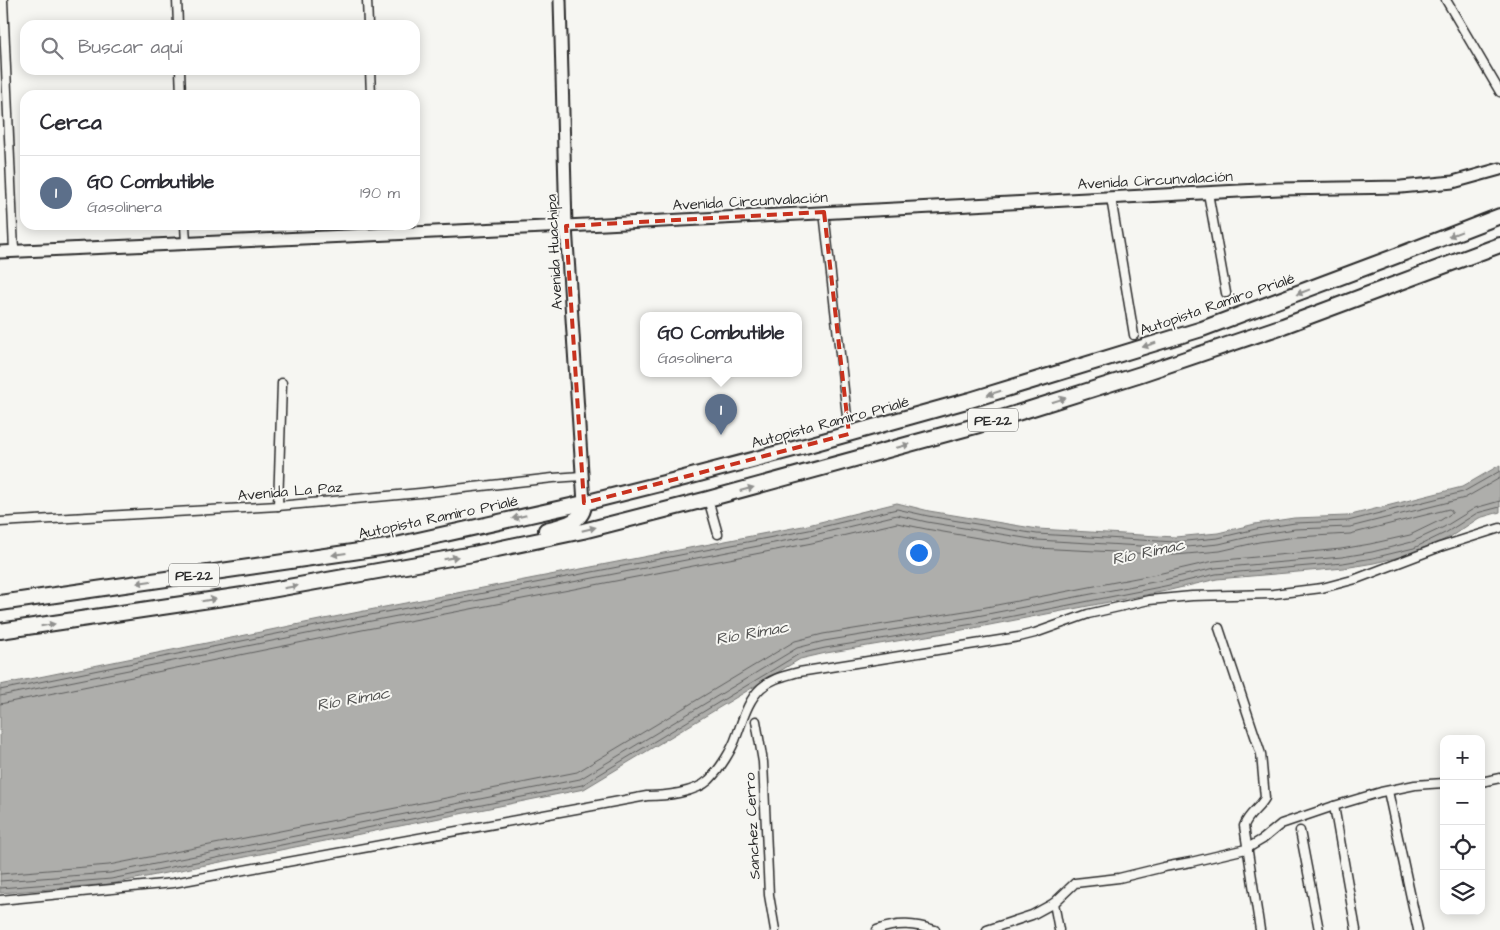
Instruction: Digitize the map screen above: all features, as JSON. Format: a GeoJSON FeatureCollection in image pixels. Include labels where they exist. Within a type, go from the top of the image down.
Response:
{"type":"FeatureCollection","features":[{"type":"Feature","properties":{"kind":"highway","name":"Autopista Ramiro Prialé"},"geometry":{"type":"LineString","coordinates":[[0,603],[387,547],[584,503],[684,478],[970,400],[1205,328],[1500,216]]}},
{"type":"Feature","properties":{"kind":"highway","name":"PE-22"},"geometry":{"type":"LineString","coordinates":[[0,631],[243,595],[473,554],[584,531],[979,425],[1141,374],[1283,326],[1500,244]]}},
{"type":"Feature","properties":{"kind":"highway"},"geometry":{"type":"LineString","coordinates":[[473,554],[503,541],[572,522],[582,514],[584,503]]}},
{"type":"Feature","properties":{"kind":"street"},"geometry":{"type":"LineString","coordinates":[[3,0],[14,251]]}},
{"type":"Feature","properties":{"kind":"street"},"geometry":{"type":"LineString","coordinates":[[177,0],[178,20]]}},
{"type":"Feature","properties":{"kind":"street"},"geometry":{"type":"LineString","coordinates":[[367,0],[368,20]]}},
{"type":"Feature","properties":{"kind":"street","name":"Avenida Huachipa"},"geometry":{"type":"LineString","coordinates":[[560,0],[566,226],[584,503]]}},
{"type":"Feature","properties":{"kind":"street"},"geometry":{"type":"LineString","coordinates":[[1446,0],[1500,92]]}},
{"type":"Feature","properties":{"kind":"street"},"geometry":{"type":"LineString","coordinates":[[180,75],[181,90]]}},
{"type":"Feature","properties":{"kind":"street"},"geometry":{"type":"LineString","coordinates":[[370,75],[371,90]]}},
{"type":"Feature","properties":{"kind":"street","name":"Avenida Circunvalación"},"geometry":{"type":"LineString","coordinates":[[420,229],[566,226],[1279,189],[1362,189],[1421,186],[1459,181],[1500,169]]}},
{"type":"Feature","properties":{"kind":"street"},"geometry":{"type":"LineString","coordinates":[[1208,193],[1226,293]]}},
{"type":"Feature","properties":{"kind":"street"},"geometry":{"type":"LineString","coordinates":[[1111,198],[1134,335]]}},
{"type":"Feature","properties":{"kind":"street"},"geometry":{"type":"LineString","coordinates":[[824,212],[849,434]]}},
{"type":"Feature","properties":{"kind":"street"},"geometry":{"type":"LineString","coordinates":[[185,230],[186,243]]}},
{"type":"Feature","properties":{"kind":"street","name":"Avenida Circunvalación"},"geometry":{"type":"LineString","coordinates":[[0,252],[186,243],[376,230]]}},
{"type":"Feature","properties":{"kind":"street"},"geometry":{"type":"LineString","coordinates":[[278,506],[282,383]]}},
{"type":"Feature","properties":{"kind":"street","name":"Avenida La Paz"},"geometry":{"type":"LineString","coordinates":[[0,522],[278,506],[582,476]]}},
{"type":"Feature","properties":{"kind":"street"},"geometry":{"type":"LineString","coordinates":[[708,499],[718,534]]}},
{"type":"Feature","properties":{"kind":"street"},"geometry":{"type":"LineString","coordinates":[[0,900],[173,882],[647,796],[665,796],[683,792],[708,781],[732,749],[751,701],[761,688],[774,679],[799,672],[1019,637],[1088,614],[1149,600],[1192,596],[1273,594],[1322,588],[1356,579],[1500,528]]}},
{"type":"Feature","properties":{"kind":"street"},"geometry":{"type":"LineString","coordinates":[[1219,628],[1261,754],[1265,798],[1245,821],[1244,826],[1246,849],[1260,930]]}},
{"type":"Feature","properties":{"kind":"street","name":"Sanchez Cerro"},"geometry":{"type":"LineString","coordinates":[[756,721],[762,762],[769,895],[775,930]]}},
{"type":"Feature","properties":{"kind":"street"},"geometry":{"type":"LineString","coordinates":[[1485,781],[1500,778]]}},
{"type":"Feature","properties":{"kind":"street"},"geometry":{"type":"LineString","coordinates":[[987,930],[1003,928],[1032,915],[1054,903],[1075,883],[1119,878],[1164,866],[1246,849],[1263,839],[1281,824],[1297,818],[1388,791],[1415,785],[1440,783]]}},
{"type":"Feature","properties":{"kind":"street"},"geometry":{"type":"LineString","coordinates":[[1388,791],[1418,930]]}},
{"type":"Feature","properties":{"kind":"street"},"geometry":{"type":"LineString","coordinates":[[1334,806],[1356,930]]}},
{"type":"Feature","properties":{"kind":"street"},"geometry":{"type":"LineString","coordinates":[[1300,831],[1319,930]]}},
{"type":"Feature","properties":{"kind":"street"},"geometry":{"type":"LineString","coordinates":[[1054,903],[1059,930]]}},
{"type":"Feature","properties":{"kind":"street"},"geometry":{"type":"LineString","coordinates":[[877,930],[903,924],[935,930]]}},
{"type":"Feature","properties":{"kind":"highlighted area"},"geometry":{"type":"Polygon","coordinates":[[[824,212],[849,434],[584,503],[566,226],[824,212]]]}},
{"type":"Feature","properties":{"kind":"water","name":"Río Rímac"},"geometry":{"type":"Polygon","coordinates":[[[1500,465],[1500,512],[1479,518],[1450,537],[1416,553],[1344,568],[1217,579],[1166,591],[974,628],[800,659],[584,789],[111,884],[0,893],[0,685],[359,612],[808,525],[897,503],[929,511],[1038,529],[1175,537],[1218,533],[1255,524],[1294,518],[1347,516],[1462,487],[1500,465]]]}},
{"type":"Feature","properties":{"kind":"place","name":"GO Combutible"},"geometry":{"type":"Point","coordinates":[721,435]}}]}
